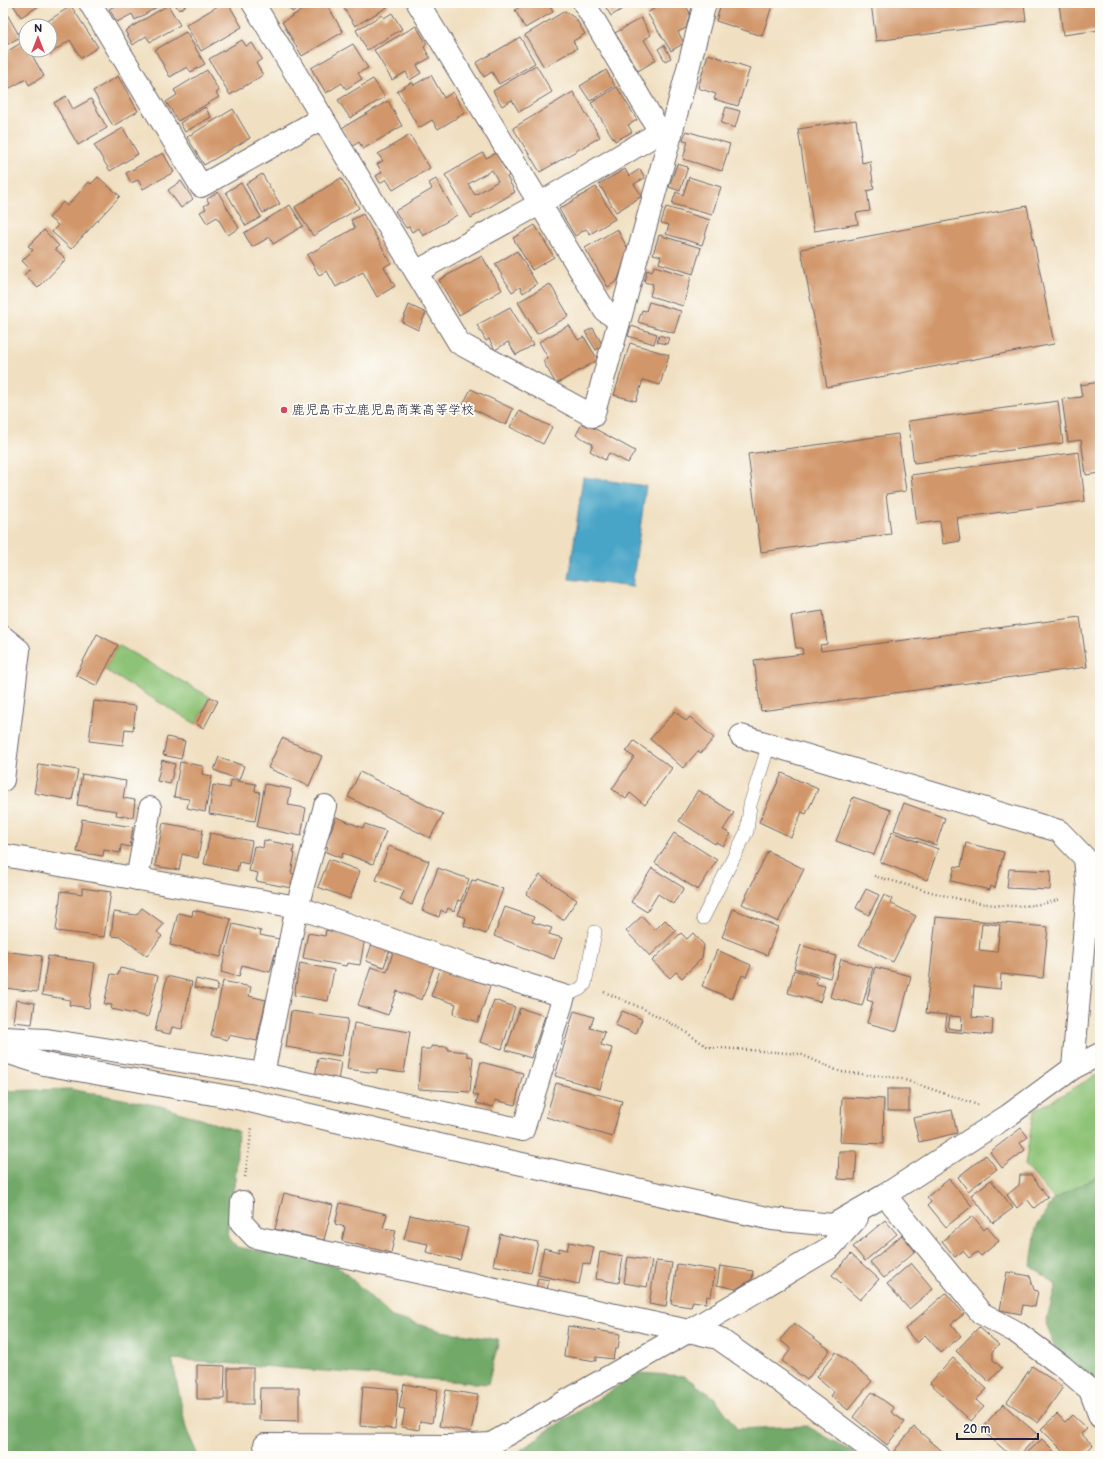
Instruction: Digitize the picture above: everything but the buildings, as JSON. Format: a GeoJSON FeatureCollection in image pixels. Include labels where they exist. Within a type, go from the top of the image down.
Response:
{"type":"FeatureCollection","features":[{"type":"Feature","properties":{"kind":"street"},"geometry":{"type":"LineString","coordinates":[[90,3],[201,186],[322,118]]}},
{"type":"Feature","properties":{"kind":"street"},"geometry":{"type":"LineString","coordinates":[[253,3],[460,344],[593,416],[619,320],[665,133],[704,3]]}},
{"type":"Feature","properties":{"kind":"street"},"geometry":{"type":"LineString","coordinates":[[418,3],[605,311],[619,320]]}},
{"type":"Feature","properties":{"kind":"street"},"geometry":{"type":"LineString","coordinates":[[584,3],[665,133]]}},
{"type":"Feature","properties":{"kind":"street"},"geometry":{"type":"LineString","coordinates":[[416,272],[665,133]]}},
{"type":"Feature","properties":{"kind":"street"},"geometry":{"type":"LineString","coordinates":[[3,637],[19,650],[3,780]]}},
{"type":"Feature","properties":{"kind":"street"},"geometry":{"type":"LineString","coordinates":[[741,736],[1060,831],[1085,858],[1094,885],[1073,1068]]}},
{"type":"Feature","properties":{"kind":"street"},"geometry":{"type":"LineString","coordinates":[[263,1074],[297,907],[325,806]]}},
{"type":"Feature","properties":{"kind":"street"},"geometry":{"type":"LineString","coordinates":[[137,879],[150,808]]}},
{"type":"Feature","properties":{"kind":"street"},"geometry":{"type":"LineString","coordinates":[[3,855],[297,907],[473,968],[564,996],[523,1130],[263,1074],[47,1040],[3,1038]]}},
{"type":"Feature","properties":{"kind":"street"},"geometry":{"type":"LineString","coordinates":[[3,1051],[44,1064],[255,1102],[513,1162],[772,1219],[833,1225],[877,1200],[1009,1115],[1073,1068],[1100,1054]]}},
{"type":"Feature","properties":{"kind":"street"},"geometry":{"type":"LineString","coordinates":[[265,1446],[449,1446],[491,1444],[831,1247],[877,1200]]}},
{"type":"Feature","properties":{"kind":"street"},"geometry":{"type":"LineString","coordinates":[[877,1200],[981,1313],[1016,1332],[1062,1366],[1090,1390],[1100,1417]]}},
{"type":"Feature","properties":{"kind":"street"},"geometry":{"type":"LineString","coordinates":[[242,1202],[241,1222],[255,1237],[689,1330],[718,1338],[782,1383],[879,1456]]}},
{"type":"Feature","properties":{"kind":"lane"},"geometry":{"type":"LineString","coordinates":[[703,918],[747,831],[750,805],[769,744]]}},
{"type":"Feature","properties":{"kind":"lane"},"geometry":{"type":"LineString","coordinates":[[564,996],[580,989],[585,984],[595,932]]}},
{"type":"Feature","properties":{"kind":"path"},"geometry":{"type":"LineString","coordinates":[[874,876],[967,900],[998,906],[1019,907],[1052,902],[1094,885]]}},
{"type":"Feature","properties":{"kind":"path"},"geometry":{"type":"LineString","coordinates":[[585,984],[644,1010],[681,1029],[708,1047],[800,1054],[841,1072],[899,1078],[1009,1115]]}},
{"type":"Feature","properties":{"kind":"path"},"geometry":{"type":"LineString","coordinates":[[242,1202],[255,1102]]}},
{"type":"Feature","properties":{"kind":"green space"},"geometry":{"type":"Polygon","coordinates":[[[118,645],[210,697],[196,724],[105,670],[118,645]]]}},
{"type":"Feature","properties":{"kind":"green space"},"geometry":{"type":"Polygon","coordinates":[[[1100,1073],[1100,1175],[1054,1199],[1025,1165],[1034,1111],[1100,1073]]]}},
{"type":"Feature","properties":{"kind":"green space"},"geometry":{"type":"Polygon","coordinates":[[[70,1089],[160,1106],[238,1131],[236,1172],[227,1235],[237,1247],[338,1266],[392,1317],[442,1331],[499,1340],[488,1384],[172,1359],[186,1428],[198,1456],[3,1456],[3,1091],[70,1089]]]}},
{"type":"Feature","properties":{"kind":"green space"},"geometry":{"type":"Polygon","coordinates":[[[1100,1175],[1100,1394],[1095,1383],[1054,1346],[1046,1323],[1056,1285],[1031,1266],[1036,1228],[1054,1199],[1100,1175]]]}},
{"type":"Feature","properties":{"kind":"green space"},"geometry":{"type":"Polygon","coordinates":[[[639,1373],[684,1376],[715,1398],[737,1429],[807,1426],[860,1456],[513,1456],[547,1431],[639,1373]]]}},
{"type":"Feature","properties":{"kind":"water"},"geometry":{"type":"Polygon","coordinates":[[[583,477],[646,486],[632,587],[569,579],[583,477]]]}},
{"type":"Feature","properties":{"kind":"place","name":"鹿児島市立鹿児島商業高等学校"},"geometry":{"type":"Point","coordinates":[284,410]}}]}
